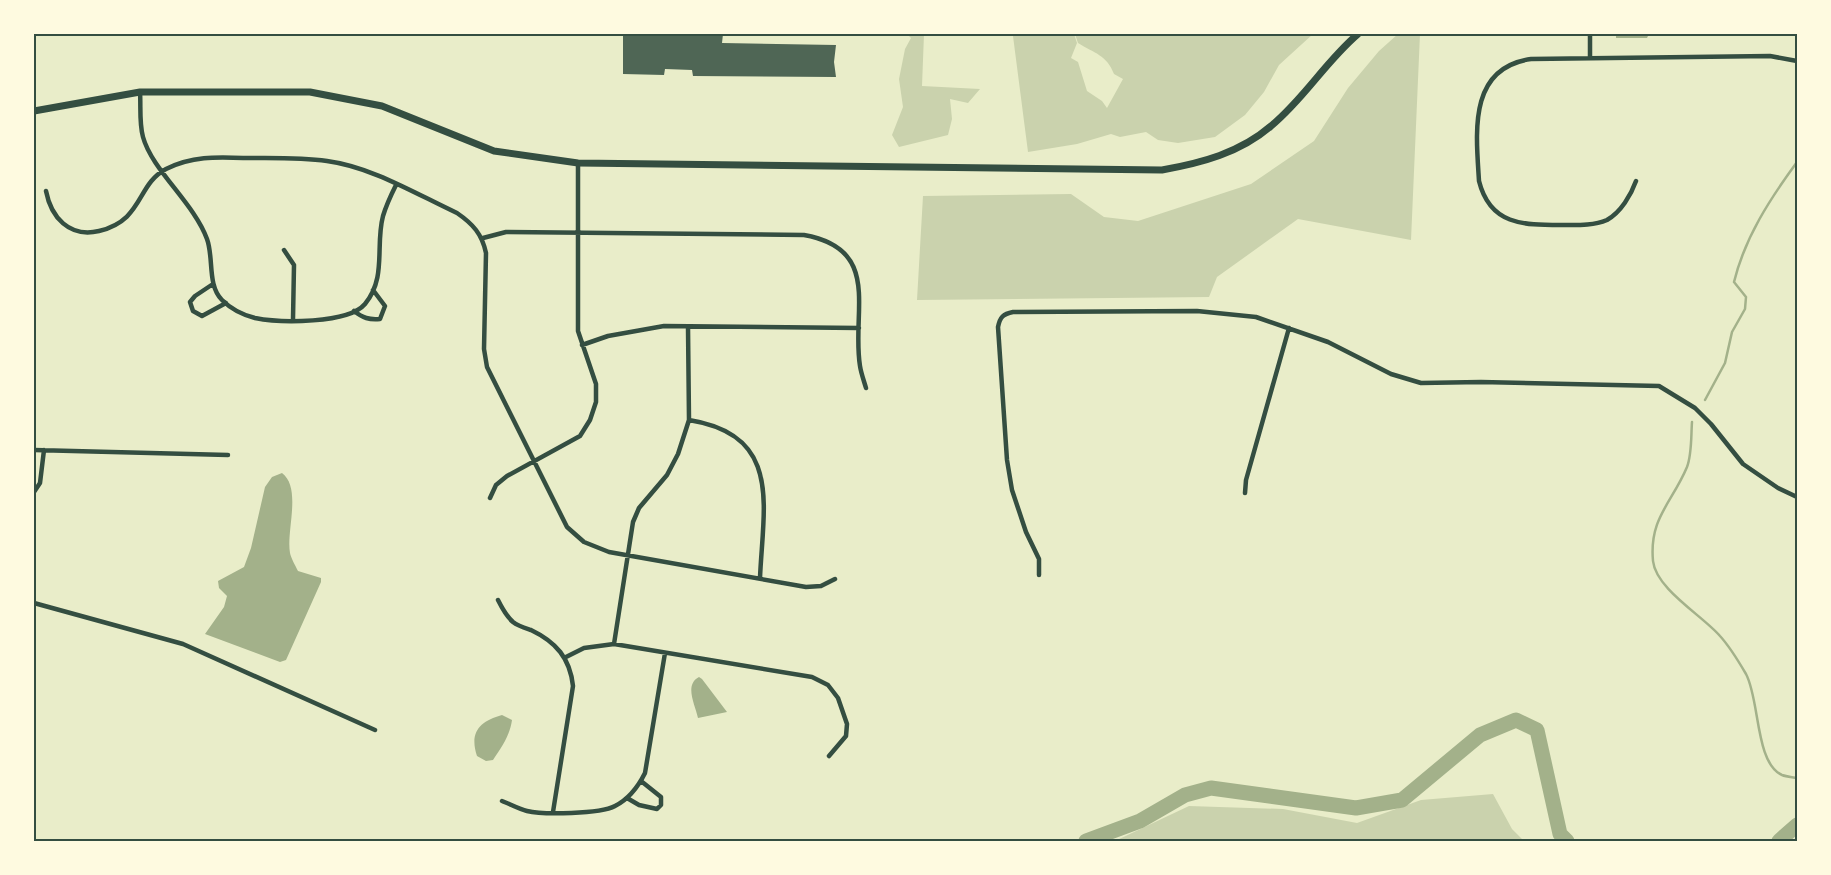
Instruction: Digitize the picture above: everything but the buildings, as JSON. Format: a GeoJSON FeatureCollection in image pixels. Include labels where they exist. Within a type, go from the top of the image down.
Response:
{"type":"FeatureCollection","features":[{"type":"Feature","properties":{"kind":"main road"},"geometry":{"type":"LineString","coordinates":[[34,111],[140,92],[310,92],[382,106],[422,120],[494,151],[578,163],[1162,170],[1214,158],[1260,135],[1279,120],[1336,54],[1358,34]]}},
{"type":"Feature","properties":{"kind":"street"},"geometry":{"type":"LineString","coordinates":[[1590,34],[1590,58]]}},
{"type":"Feature","properties":{"kind":"street"},"geometry":{"type":"LineString","coordinates":[[1636,181],[1624,203],[1614,215],[1599,223],[1588,225],[1530,225],[1512,222],[1491,206],[1481,190],[1478,170],[1478,113],[1482,95],[1490,80],[1504,68],[1521,61],[1590,58],[1770,56],[1797,61]]}},
{"type":"Feature","properties":{"kind":"street"},"geometry":{"type":"LineString","coordinates":[[140,92],[143,137],[163,171],[200,222],[208,242],[214,284],[221,299],[235,311],[256,318],[293,320],[330,318],[354,311],[364,305],[373,290],[380,271],[382,218],[396,185]]}},
{"type":"Feature","properties":{"kind":"street"},"geometry":{"type":"LineString","coordinates":[[46,191],[50,208],[60,223],[78,230],[97,232],[116,225],[131,214],[148,187],[163,171],[178,163],[201,157],[304,159],[328,161],[363,170],[457,213],[470,222],[483,238],[486,253],[484,349],[486,367],[567,528],[584,542],[609,552],[628,556],[806,587],[821,586],[835,579]]}},
{"type":"Feature","properties":{"kind":"street"},"geometry":{"type":"LineString","coordinates":[[490,498],[496,485],[507,476],[580,436],[590,420],[596,402],[596,384],[578,331],[578,163]]}},
{"type":"Feature","properties":{"kind":"street"},"geometry":{"type":"LineString","coordinates":[[483,238],[506,232],[804,235],[820,238],[837,248],[847,258],[859,278],[860,365],[866,388]]}},
{"type":"Feature","properties":{"kind":"street"},"geometry":{"type":"LineString","coordinates":[[284,250],[294,265],[293,320]]}},
{"type":"Feature","properties":{"kind":"street"},"geometry":{"type":"LineString","coordinates":[[214,284],[195,296],[190,302],[193,311],[202,316],[226,303]]}},
{"type":"Feature","properties":{"kind":"street"},"geometry":{"type":"LineString","coordinates":[[354,311],[362,317],[372,320],[380,319],[385,306],[373,290]]}},
{"type":"Feature","properties":{"kind":"street"},"geometry":{"type":"LineString","coordinates":[[1039,575],[1039,559],[1026,532],[1010,482],[999,358],[1000,318],[1012,312],[1197,311],[1256,318],[1328,342],[1398,378],[1422,383],[1481,382],[1659,386],[1695,408],[1711,424],[1743,464],[1778,488],[1797,497]]}},
{"type":"Feature","properties":{"kind":"street"},"geometry":{"type":"LineString","coordinates":[[582,345],[636,330],[664,326],[859,328]]}},
{"type":"Feature","properties":{"kind":"street"},"geometry":{"type":"LineString","coordinates":[[614,644],[633,522],[638,508],[667,475],[678,454],[690,420],[688,327]]}},
{"type":"Feature","properties":{"kind":"street"},"geometry":{"type":"LineString","coordinates":[[1245,493],[1246,480],[1289,328]]}},
{"type":"Feature","properties":{"kind":"street"},"geometry":{"type":"LineString","coordinates":[[690,420],[713,424],[730,432],[744,442],[762,476],[760,578]]}},
{"type":"Feature","properties":{"kind":"street"},"geometry":{"type":"LineString","coordinates":[[34,450],[228,455]]}},
{"type":"Feature","properties":{"kind":"street"},"geometry":{"type":"LineString","coordinates":[[34,492],[40,483],[44,450]]}},
{"type":"Feature","properties":{"kind":"street"},"geometry":{"type":"LineString","coordinates":[[498,600],[504,612],[514,623],[546,638],[566,657],[572,671],[573,686],[553,812]]}},
{"type":"Feature","properties":{"kind":"street"},"geometry":{"type":"LineString","coordinates":[[34,603],[183,644],[375,730]]}},
{"type":"Feature","properties":{"kind":"street"},"geometry":{"type":"LineString","coordinates":[[566,657],[584,648],[614,644],[812,677],[828,686],[838,698],[847,724],[846,736],[830,756]]}},
{"type":"Feature","properties":{"kind":"street"},"geometry":{"type":"LineString","coordinates":[[502,801],[528,812],[598,812],[615,806],[627,798],[645,773],[665,653]]}},
{"type":"Feature","properties":{"kind":"street"},"geometry":{"type":"LineString","coordinates":[[627,798],[639,805],[657,809],[661,804],[662,797],[641,781]]}},
{"type":"Feature","properties":{"kind":"shaded area"},"geometry":{"type":"Polygon","coordinates":[[[907,34],[924,34],[922,86],[980,89],[968,103],[950,99],[952,119],[948,135],[899,147],[892,135],[903,107],[899,79],[905,49],[911,38],[907,34]]]}},
{"type":"Feature","properties":{"kind":"shaded area"},"geometry":{"type":"Polygon","coordinates":[[[988,34],[1074,34],[1077,43],[1071,58],[1078,62],[1087,91],[1102,101],[1107,108],[1123,79],[1114,74],[1104,58],[1078,43],[1075,34],[1313,34],[1279,65],[1264,92],[1245,115],[1215,137],[1178,143],[1158,140],[1146,132],[1120,137],[1111,134],[1077,144],[1028,152],[1013,36],[988,34]]]}},
{"type":"Feature","properties":{"kind":"shaded area"},"geometry":{"type":"Polygon","coordinates":[[[1398,34],[1420,34],[1411,240],[1298,219],[1217,277],[1209,297],[917,300],[923,196],[1071,194],[1104,217],[1138,221],[1251,184],[1314,141],[1348,88],[1379,51],[1398,34]]]}},
{"type":"Feature","properties":{"kind":"shaded area"},"geometry":{"type":"Polygon","coordinates":[[[1616,34],[1649,34],[1647,38],[1616,38],[1616,34]]]}},
{"type":"Feature","properties":{"kind":"shaded area"},"geometry":{"type":"Polygon","coordinates":[[[282,473],[288,480],[291,489],[292,510],[289,544],[291,557],[298,571],[321,578],[321,582],[286,660],[280,662],[205,634],[224,607],[227,596],[219,588],[218,581],[244,567],[251,548],[265,487],[272,477],[282,473]]]}},
{"type":"Feature","properties":{"kind":"shaded area"},"geometry":{"type":"Polygon","coordinates":[[[699,677],[727,712],[698,718],[691,690],[695,680],[699,677]]]}},
{"type":"Feature","properties":{"kind":"shaded area"},"geometry":{"type":"Polygon","coordinates":[[[502,715],[512,720],[509,731],[493,760],[486,761],[477,756],[474,740],[476,734],[482,724],[502,715]]]}},
{"type":"Feature","properties":{"kind":"shaded area"},"geometry":{"type":"Polygon","coordinates":[[[1493,794],[1512,829],[1524,841],[1115,841],[1189,806],[1283,809],[1357,823],[1421,800],[1493,794]]]}},
{"type":"Feature","properties":{"kind":"waterway"},"geometry":{"type":"LineString","coordinates":[[1705,400],[1725,363],[1732,332],[1745,309],[1746,297],[1734,282],[1745,249],[1768,204],[1797,162]]}},
{"type":"Feature","properties":{"kind":"waterway"},"geometry":{"type":"LineString","coordinates":[[1692,422],[1689,462],[1658,522],[1653,546],[1653,561],[1662,582],[1681,602],[1712,628],[1731,650],[1746,674],[1750,685],[1762,745],[1767,758],[1773,768],[1782,775],[1797,778]]}},
{"type":"Feature","properties":{"kind":"waterway"},"geometry":{"type":"LineString","coordinates":[[1086,841],[1140,821],[1185,795],[1211,788],[1356,808],[1402,800],[1480,735],[1516,720],[1537,730],[1560,834],[1567,841]]}},
{"type":"Feature","properties":{"kind":"waterway"},"geometry":{"type":"LineString","coordinates":[[1779,841],[1797,825]]}}]}
